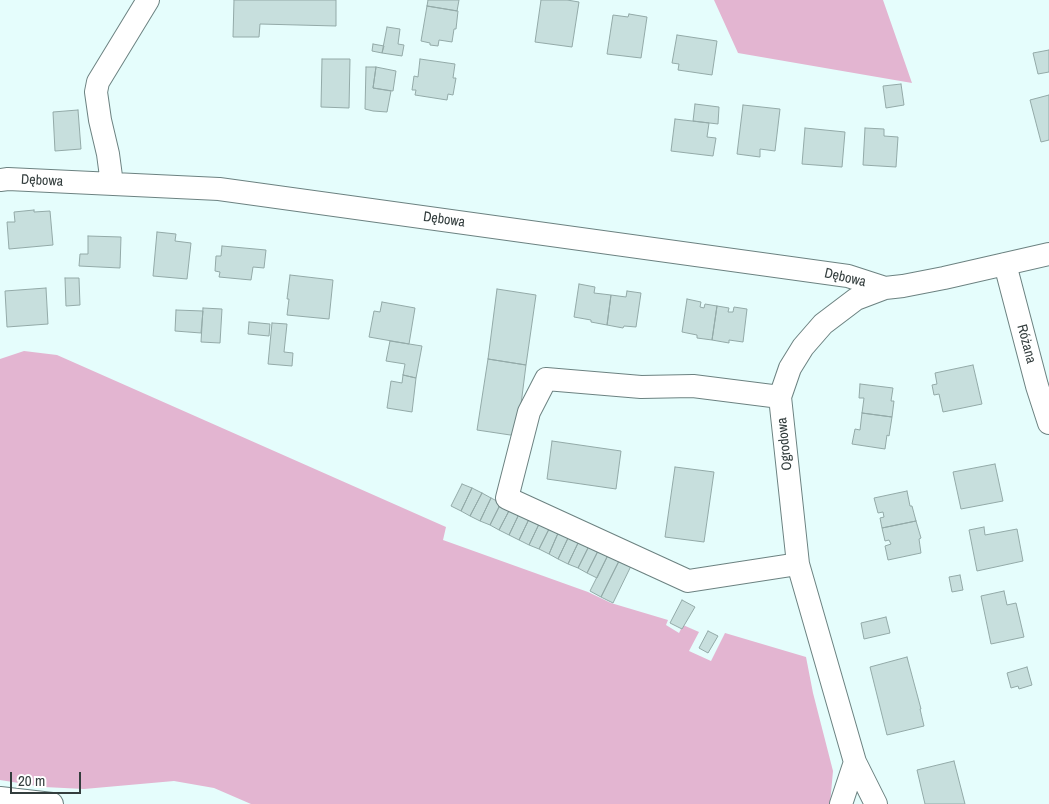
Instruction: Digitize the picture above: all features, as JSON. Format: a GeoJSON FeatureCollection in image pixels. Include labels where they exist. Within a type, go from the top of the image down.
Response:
{"type":"FeatureCollection","features":[{"type":"Feature","properties":{"kind":"street"},"geometry":{"type":"LineString","coordinates":[[112,184],[96,92],[98,82],[148,0]]}},
{"type":"Feature","properties":{"kind":"street","name":"Dębowa"},"geometry":{"type":"LineString","coordinates":[[0,180],[219,189],[848,276],[885,288]]}},
{"type":"Feature","properties":{"kind":"street","name":"Ogrodowa"},"geometry":{"type":"LineString","coordinates":[[876,804],[855,762],[798,564],[780,397],[790,368],[803,347],[823,324],[856,299],[885,288],[944,278],[1049,254]]}},
{"type":"Feature","properties":{"kind":"street","name":"Różana"},"geometry":{"type":"LineString","coordinates":[[1005,264],[1037,386],[1049,423]]}},
{"type":"Feature","properties":{"kind":"street"},"geometry":{"type":"LineString","coordinates":[[780,397],[693,386],[641,387],[546,379],[529,412],[507,498],[688,582],[798,564]]}},
{"type":"Feature","properties":{"kind":"street"},"geometry":{"type":"LineString","coordinates":[[841,804],[855,762]]}},
{"type":"Feature","properties":{"kind":"street"},"geometry":{"type":"LineString","coordinates":[[0,798],[52,804]]}},
{"type":"Feature","properties":{"kind":"shaded area"},"geometry":{"type":"Polygon","coordinates":[[[714,0],[883,0],[912,83],[738,53],[714,0]]]}},
{"type":"Feature","properties":{"kind":"shaded area"},"geometry":{"type":"Polygon","coordinates":[[[24,351],[57,355],[446,527],[443,540],[588,592],[611,603],[668,620],[666,625],[679,633],[683,625],[699,632],[689,651],[711,661],[725,633],[806,657],[833,771],[830,804],[251,804],[214,788],[174,781],[84,789],[44,787],[0,780],[0,359],[24,351]]]}},
{"type":"Feature","properties":{"kind":"building"},"geometry":{"type":"Polygon","coordinates":[[[234,0],[336,0],[336,26],[260,24],[259,37],[233,37],[234,0]]]}},
{"type":"Feature","properties":{"kind":"building"},"geometry":{"type":"Polygon","coordinates":[[[428,0],[459,0],[457,11],[427,6],[428,0]]]}},
{"type":"Feature","properties":{"kind":"building"},"geometry":{"type":"Polygon","coordinates":[[[541,0],[579,2],[572,47],[535,42],[541,0]]]}},
{"type":"Feature","properties":{"kind":"building"},"geometry":{"type":"Polygon","coordinates":[[[427,6],[458,11],[452,42],[439,40],[438,46],[421,41],[427,6]]]}},
{"type":"Feature","properties":{"kind":"building"},"geometry":{"type":"Polygon","coordinates":[[[629,14],[647,17],[641,58],[607,54],[613,15],[628,17],[629,14]]]}},
{"type":"Feature","properties":{"kind":"building"},"geometry":{"type":"Polygon","coordinates":[[[387,27],[400,29],[398,44],[404,45],[402,56],[382,53],[387,27]]]}},
{"type":"Feature","properties":{"kind":"building"},"geometry":{"type":"Polygon","coordinates":[[[677,35],[717,41],[712,75],[678,70],[679,64],[672,63],[677,35]]]}},
{"type":"Feature","properties":{"kind":"building"},"geometry":{"type":"Polygon","coordinates":[[[373,44],[384,46],[382,53],[372,51],[373,44]]]}},
{"type":"Feature","properties":{"kind":"building"},"geometry":{"type":"Polygon","coordinates":[[[1049,50],[1049,72],[1038,74],[1033,53],[1049,50]]]}},
{"type":"Feature","properties":{"kind":"building"},"geometry":{"type":"Polygon","coordinates":[[[322,59],[350,59],[349,108],[321,107],[322,59]]]}},
{"type":"Feature","properties":{"kind":"building"},"geometry":{"type":"Polygon","coordinates":[[[420,59],[455,64],[453,78],[456,78],[453,95],[448,94],[447,100],[415,95],[416,90],[412,90],[414,76],[418,77],[420,59]]]}},
{"type":"Feature","properties":{"kind":"building"},"geometry":{"type":"Polygon","coordinates":[[[366,67],[376,67],[373,88],[391,91],[387,112],[365,109],[366,67]]]}},
{"type":"Feature","properties":{"kind":"building"},"geometry":{"type":"Polygon","coordinates":[[[376,67],[396,71],[393,91],[373,88],[376,67]]]}},
{"type":"Feature","properties":{"kind":"building"},"geometry":{"type":"Polygon","coordinates":[[[901,84],[904,105],[886,108],[883,86],[901,84]]]}},
{"type":"Feature","properties":{"kind":"building"},"geometry":{"type":"Polygon","coordinates":[[[1049,95],[1049,140],[1041,142],[1030,100],[1049,95]]]}},
{"type":"Feature","properties":{"kind":"building"},"geometry":{"type":"Polygon","coordinates":[[[695,104],[719,107],[718,124],[693,121],[695,104]]]}},
{"type":"Feature","properties":{"kind":"building"},"geometry":{"type":"Polygon","coordinates":[[[743,105],[780,109],[775,151],[760,149],[760,157],[737,154],[743,105]]]}},
{"type":"Feature","properties":{"kind":"building"},"geometry":{"type":"Polygon","coordinates":[[[78,110],[81,149],[55,151],[53,112],[78,110]]]}},
{"type":"Feature","properties":{"kind":"building"},"geometry":{"type":"Polygon","coordinates":[[[675,119],[709,123],[707,137],[716,138],[713,156],[671,151],[675,119]]]}},
{"type":"Feature","properties":{"kind":"building"},"geometry":{"type":"Polygon","coordinates":[[[805,128],[845,132],[842,167],[802,164],[805,128]]]}},
{"type":"Feature","properties":{"kind":"building"},"geometry":{"type":"Polygon","coordinates":[[[865,128],[884,129],[884,136],[898,137],[896,167],[863,165],[865,128]]]}},
{"type":"Feature","properties":{"kind":"building"},"geometry":{"type":"Polygon","coordinates":[[[34,210],[34,212],[50,211],[53,245],[9,249],[7,222],[15,222],[14,212],[34,210]]]}},
{"type":"Feature","properties":{"kind":"building"},"geometry":{"type":"Polygon","coordinates":[[[157,232],[176,234],[175,241],[191,243],[187,279],[153,276],[157,232]]]}},
{"type":"Feature","properties":{"kind":"building"},"geometry":{"type":"Polygon","coordinates":[[[88,236],[121,237],[120,268],[79,266],[80,254],[88,254],[88,236]]]}},
{"type":"Feature","properties":{"kind":"building"},"geometry":{"type":"Polygon","coordinates":[[[222,246],[266,250],[264,268],[253,267],[251,280],[219,277],[220,272],[215,271],[216,256],[221,256],[222,246]]]}},
{"type":"Feature","properties":{"kind":"building"},"geometry":{"type":"Polygon","coordinates":[[[290,275],[333,280],[329,319],[287,315],[290,275]]]}},
{"type":"Feature","properties":{"kind":"building"},"geometry":{"type":"Polygon","coordinates":[[[65,278],[79,278],[80,305],[66,306],[65,278]]]}},
{"type":"Feature","properties":{"kind":"building"},"geometry":{"type":"Polygon","coordinates":[[[579,284],[595,287],[594,293],[611,295],[607,325],[574,317],[579,284]]]}},
{"type":"Feature","properties":{"kind":"building"},"geometry":{"type":"Polygon","coordinates":[[[46,288],[48,324],[7,327],[5,291],[46,288]]]}},
{"type":"Feature","properties":{"kind":"building"},"geometry":{"type":"Polygon","coordinates":[[[497,289],[536,295],[526,365],[488,359],[497,289]]]}},
{"type":"Feature","properties":{"kind":"building"},"geometry":{"type":"Polygon","coordinates":[[[627,291],[641,293],[636,327],[624,326],[623,328],[607,325],[611,295],[626,297],[627,291]]]}},
{"type":"Feature","properties":{"kind":"building"},"geometry":{"type":"Polygon","coordinates":[[[687,299],[701,302],[700,307],[704,308],[705,304],[717,306],[712,340],[697,338],[697,335],[682,332],[687,299]]]}},
{"type":"Feature","properties":{"kind":"building"},"geometry":{"type":"Polygon","coordinates":[[[382,302],[415,308],[409,344],[369,337],[374,311],[380,312],[382,302]]]}},
{"type":"Feature","properties":{"kind":"building"},"geometry":{"type":"Polygon","coordinates":[[[717,306],[729,308],[728,312],[733,312],[734,307],[747,309],[743,342],[729,340],[729,343],[712,340],[717,306]]]}},
{"type":"Feature","properties":{"kind":"building"},"geometry":{"type":"Polygon","coordinates":[[[203,308],[222,309],[220,343],[201,342],[203,308]]]}},
{"type":"Feature","properties":{"kind":"building"},"geometry":{"type":"Polygon","coordinates":[[[176,310],[203,311],[201,333],[175,331],[176,310]]]}},
{"type":"Feature","properties":{"kind":"building"},"geometry":{"type":"Polygon","coordinates":[[[249,322],[270,324],[269,336],[248,334],[249,322]]]}},
{"type":"Feature","properties":{"kind":"building"},"geometry":{"type":"Polygon","coordinates":[[[272,323],[287,324],[284,352],[293,353],[292,366],[268,364],[272,323]]]}},
{"type":"Feature","properties":{"kind":"building"},"geometry":{"type":"Polygon","coordinates":[[[390,341],[422,346],[416,378],[403,375],[405,364],[386,361],[390,341]]]}},
{"type":"Feature","properties":{"kind":"building"},"geometry":{"type":"Polygon","coordinates":[[[488,359],[526,365],[517,436],[477,430],[488,359]]]}},
{"type":"Feature","properties":{"kind":"building"},"geometry":{"type":"Polygon","coordinates":[[[973,365],[982,404],[943,412],[939,394],[934,395],[932,385],[937,384],[935,373],[973,365]]]}},
{"type":"Feature","properties":{"kind":"building"},"geometry":{"type":"Polygon","coordinates":[[[403,375],[416,378],[412,412],[387,408],[391,381],[402,383],[403,375]]]}},
{"type":"Feature","properties":{"kind":"building"},"geometry":{"type":"Polygon","coordinates":[[[860,384],[893,388],[891,401],[894,401],[892,417],[862,413],[864,398],[859,398],[860,384]]]}},
{"type":"Feature","properties":{"kind":"building"},"geometry":{"type":"Polygon","coordinates":[[[862,413],[892,417],[885,449],[852,444],[855,429],[860,430],[862,413]]]}},
{"type":"Feature","properties":{"kind":"building"},"geometry":{"type":"Polygon","coordinates":[[[552,441],[621,451],[616,489],[547,479],[552,441]]]}},
{"type":"Feature","properties":{"kind":"building"},"geometry":{"type":"Polygon","coordinates":[[[995,464],[1003,501],[961,509],[953,472],[995,464]]]}},
{"type":"Feature","properties":{"kind":"building"},"geometry":{"type":"Polygon","coordinates":[[[675,467],[714,472],[704,542],[665,537],[675,467]]]}},
{"type":"Feature","properties":{"kind":"building"},"geometry":{"type":"Polygon","coordinates":[[[462,484],[472,488],[461,511],[451,506],[462,484]]]}},
{"type":"Feature","properties":{"kind":"building"},"geometry":{"type":"Polygon","coordinates":[[[472,488],[482,493],[470,516],[461,511],[472,488]]]}},
{"type":"Feature","properties":{"kind":"building"},"geometry":{"type":"Polygon","coordinates":[[[907,491],[916,521],[882,528],[880,518],[884,517],[883,512],[878,513],[874,498],[907,491]]]}},
{"type":"Feature","properties":{"kind":"building"},"geometry":{"type":"Polygon","coordinates":[[[482,493],[491,498],[480,521],[470,516],[482,493]]]}},
{"type":"Feature","properties":{"kind":"building"},"geometry":{"type":"Polygon","coordinates":[[[491,498],[501,503],[490,525],[480,521],[491,498]]]}},
{"type":"Feature","properties":{"kind":"building"},"geometry":{"type":"Polygon","coordinates":[[[501,503],[511,507],[499,530],[490,525],[501,503]]]}},
{"type":"Feature","properties":{"kind":"building"},"geometry":{"type":"Polygon","coordinates":[[[511,507],[520,512],[509,535],[499,530],[511,507]]]}},
{"type":"Feature","properties":{"kind":"building"},"geometry":{"type":"Polygon","coordinates":[[[520,512],[530,517],[519,540],[509,535],[520,512]]]}},
{"type":"Feature","properties":{"kind":"building"},"geometry":{"type":"Polygon","coordinates":[[[530,517],[540,522],[529,545],[519,540],[530,517]]]}},
{"type":"Feature","properties":{"kind":"building"},"geometry":{"type":"Polygon","coordinates":[[[916,521],[921,538],[919,539],[921,553],[888,560],[885,546],[891,544],[889,540],[885,541],[882,528],[916,521]]]}},
{"type":"Feature","properties":{"kind":"building"},"geometry":{"type":"Polygon","coordinates":[[[540,522],[550,527],[539,549],[529,545],[540,522]]]}},
{"type":"Feature","properties":{"kind":"building"},"geometry":{"type":"Polygon","coordinates":[[[550,527],[559,531],[549,554],[539,549],[550,527]]]}},
{"type":"Feature","properties":{"kind":"building"},"geometry":{"type":"Polygon","coordinates":[[[984,527],[985,535],[1017,529],[1023,561],[977,571],[969,530],[984,527]]]}},
{"type":"Feature","properties":{"kind":"building"},"geometry":{"type":"Polygon","coordinates":[[[559,531],[569,536],[558,559],[549,554],[559,531]]]}},
{"type":"Feature","properties":{"kind":"building"},"geometry":{"type":"Polygon","coordinates":[[[569,536],[579,541],[568,564],[558,559],[569,536]]]}},
{"type":"Feature","properties":{"kind":"building"},"geometry":{"type":"Polygon","coordinates":[[[579,541],[589,546],[578,568],[568,564],[579,541]]]}},
{"type":"Feature","properties":{"kind":"building"},"geometry":{"type":"Polygon","coordinates":[[[589,546],[598,551],[587,573],[578,568],[589,546]]]}},
{"type":"Feature","properties":{"kind":"building"},"geometry":{"type":"Polygon","coordinates":[[[598,551],[608,555],[597,578],[587,573],[598,551]]]}},
{"type":"Feature","properties":{"kind":"building"},"geometry":{"type":"Polygon","coordinates":[[[608,555],[619,561],[601,597],[590,591],[608,555]]]}},
{"type":"Feature","properties":{"kind":"building"},"geometry":{"type":"Polygon","coordinates":[[[619,561],[631,566],[613,603],[601,597],[619,561]]]}},
{"type":"Feature","properties":{"kind":"building"},"geometry":{"type":"Polygon","coordinates":[[[960,575],[963,590],[952,592],[949,577],[960,575]]]}},
{"type":"Feature","properties":{"kind":"building"},"geometry":{"type":"Polygon","coordinates":[[[1004,591],[1007,605],[1016,603],[1024,637],[991,644],[981,596],[1004,591]]]}},
{"type":"Feature","properties":{"kind":"building"},"geometry":{"type":"Polygon","coordinates":[[[682,600],[695,607],[682,629],[670,623],[682,600]]]}},
{"type":"Feature","properties":{"kind":"building"},"geometry":{"type":"Polygon","coordinates":[[[886,617],[890,633],[864,639],[861,623],[886,617]]]}},
{"type":"Feature","properties":{"kind":"building"},"geometry":{"type":"Polygon","coordinates":[[[708,631],[718,636],[708,653],[699,648],[708,631]]]}},
{"type":"Feature","properties":{"kind":"building"},"geometry":{"type":"Polygon","coordinates":[[[907,657],[924,726],[887,735],[870,667],[907,657]]]}},
{"type":"Feature","properties":{"kind":"building"},"geometry":{"type":"Polygon","coordinates":[[[1027,667],[1032,685],[1019,689],[1018,686],[1011,688],[1007,673],[1027,667]]]}},
{"type":"Feature","properties":{"kind":"building"},"geometry":{"type":"Polygon","coordinates":[[[954,761],[965,804],[925,804],[917,770],[954,761]]]}}]}
